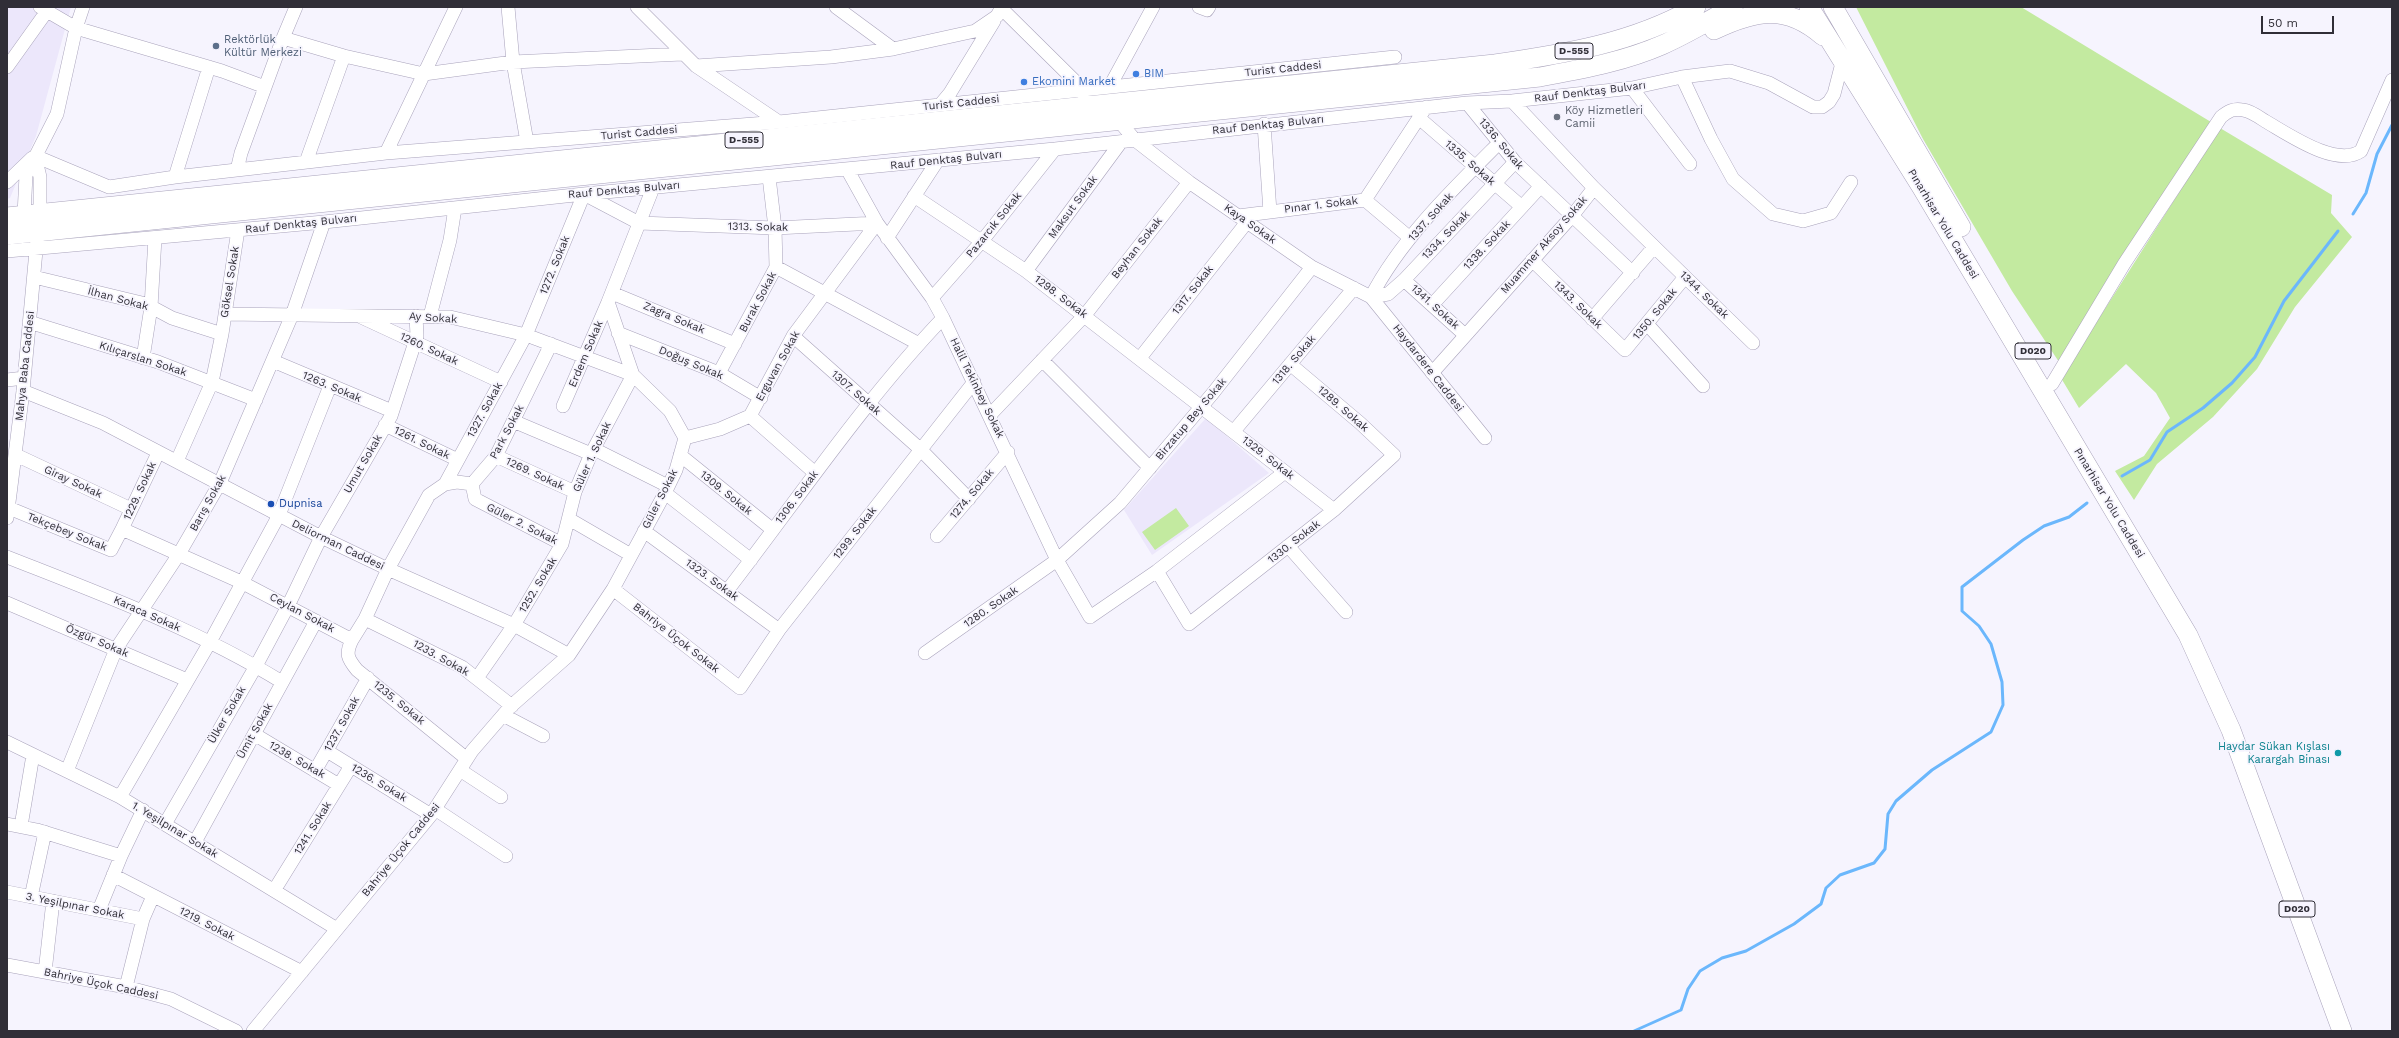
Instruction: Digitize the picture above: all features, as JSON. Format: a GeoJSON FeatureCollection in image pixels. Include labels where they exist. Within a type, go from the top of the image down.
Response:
{"type":"FeatureCollection","features":[{"type":"Feature","properties":{"kind":"highway","name":"D-555"},"geometry":{"type":"LineString","coordinates":[[24,215],[1085,97],[1309,74],[1488,65],[1539,58],[1638,34],[1696,7]]}},
{"type":"Feature","properties":{"kind":"highway","name":"Rauf Denktaş Bulvarı"},"geometry":{"type":"LineString","coordinates":[[7,235],[37,240],[1120,121],[1540,77],[1609,64],[1661,45],[1733,7]]}},
{"type":"Feature","properties":{"kind":"highway","name":"Pınarhisar Yolu Caddesi"},"geometry":{"type":"LineString","coordinates":[[1809,7],[1843,59],[1962,255],[2188,635],[2207,674],[2231,730],[2342,1031]]}},
{"type":"Feature","properties":{"kind":"highway","name":"Pınarhisar Yolu Caddesi"},"geometry":{"type":"LineString","coordinates":[[1833,7],[2052,384],[2190,616],[2220,673],[2242,727],[2354,1031]]}},
{"type":"Feature","properties":{"kind":"highway"},"geometry":{"type":"LineString","coordinates":[[1841,7],[1852,42]]}},
{"type":"Feature","properties":{"kind":"highway"},"geometry":{"type":"LineString","coordinates":[[1609,64],[1658,55],[1740,19],[1771,12],[1790,16],[1810,26],[1824,37],[1843,59]]}},
{"type":"Feature","properties":{"kind":"street"},"geometry":{"type":"LineString","coordinates":[[7,182],[35,156],[57,114],[76,28],[83,7]]}},
{"type":"Feature","properties":{"kind":"street"},"geometry":{"type":"LineString","coordinates":[[237,170],[265,87],[296,7]]}},
{"type":"Feature","properties":{"kind":"street"},"geometry":{"type":"LineString","coordinates":[[386,153],[456,7]]}},
{"type":"Feature","properties":{"kind":"street"},"geometry":{"type":"LineString","coordinates":[[508,7],[513,62],[527,142]]}},
{"type":"Feature","properties":{"kind":"street"},"geometry":{"type":"LineString","coordinates":[[836,7],[893,49]]}},
{"type":"Feature","properties":{"kind":"street"},"geometry":{"type":"LineString","coordinates":[[1110,86],[1153,7]]}},
{"type":"Feature","properties":{"kind":"street"},"geometry":{"type":"LineString","coordinates":[[1199,7],[1207,10],[1209,7]]}},
{"type":"Feature","properties":{"kind":"street"},"geometry":{"type":"LineString","coordinates":[[639,8],[682,54],[696,66],[779,122]]}},
{"type":"Feature","properties":{"kind":"street"},"geometry":{"type":"LineString","coordinates":[[7,66],[43,9],[76,28],[209,67],[265,87]]}},
{"type":"Feature","properties":{"kind":"street"},"geometry":{"type":"LineString","coordinates":[[696,66],[831,57],[893,49],[975,31],[1000,10]]}},
{"type":"Feature","properties":{"kind":"street"},"geometry":{"type":"LineString","coordinates":[[1000,10],[1085,97]]}},
{"type":"Feature","properties":{"kind":"street"},"geometry":{"type":"LineString","coordinates":[[940,105],[950,93],[1000,10]]}},
{"type":"Feature","properties":{"kind":"street"},"geometry":{"type":"LineString","coordinates":[[283,38],[344,56],[424,74],[513,62],[682,54]]}},
{"type":"Feature","properties":{"kind":"street"},"geometry":{"type":"LineString","coordinates":[[306,162],[344,56]]}},
{"type":"Feature","properties":{"kind":"street","name":"Turist Caddesi"},"geometry":{"type":"LineString","coordinates":[[35,156],[109,187],[175,177],[386,153],[779,122],[940,105],[1085,97],[1110,86],[1309,74],[1395,57]]}},
{"type":"Feature","properties":{"kind":"street","name":"Rauf Denktaş Bulvarı"},"geometry":{"type":"LineString","coordinates":[[7,251],[37,240],[155,238],[324,222],[584,194],[1121,142],[1264,124],[1425,110],[1467,102],[1512,101],[1632,88],[1682,77],[1730,71],[1769,83],[1813,107],[1822,107],[1829,102],[1834,94],[1843,59]]}},
{"type":"Feature","properties":{"kind":"street"},"geometry":{"type":"LineString","coordinates":[[175,177],[209,67]]}},
{"type":"Feature","properties":{"kind":"street"},"geometry":{"type":"LineString","coordinates":[[1682,77],[1710,139],[1733,179],[1773,214],[1803,221],[1831,213],[1851,182]]}},
{"type":"Feature","properties":{"kind":"street"},"geometry":{"type":"LineString","coordinates":[[2052,384],[2124,264],[2221,117],[2228,111],[2245,110],[2304,143],[2324,151],[2348,157],[2361,151],[2392,80]]}},
{"type":"Feature","properties":{"kind":"street","name":"Pınar 1. Sokak"},"geometry":{"type":"LineString","coordinates":[[1243,219],[1270,212],[1365,200],[1441,88]]}},
{"type":"Feature","properties":{"kind":"street"},"geometry":{"type":"LineString","coordinates":[[1632,88],[1690,164]]}},
{"type":"Feature","properties":{"kind":"street","name":"Muammer Aksoy Sokak"},"geometry":{"type":"LineString","coordinates":[[1432,373],[1572,216],[1594,188],[1512,101]]}},
{"type":"Feature","properties":{"kind":"street","name":"1336. Sokak"},"geometry":{"type":"LineString","coordinates":[[1467,102],[1514,162],[1633,272]]}},
{"type":"Feature","properties":{"kind":"street","name":"1335. Sokak"},"geometry":{"type":"LineString","coordinates":[[1425,110],[1475,167],[1522,207]]}},
{"type":"Feature","properties":{"kind":"street","name":"Kaya Sokak"},"geometry":{"type":"LineString","coordinates":[[1120,121],[1135,140],[1189,182],[1312,267],[1371,297]]}},
{"type":"Feature","properties":{"kind":"street"},"geometry":{"type":"LineString","coordinates":[[1264,124],[1270,212]]}},
{"type":"Feature","properties":{"kind":"street","name":"Maksut Sokak"},"geometry":{"type":"LineString","coordinates":[[1026,271],[1121,142]]}},
{"type":"Feature","properties":{"kind":"street","name":"1337. Sokak"},"geometry":{"type":"LineString","coordinates":[[1371,297],[1380,279],[1410,238],[1499,143]]}},
{"type":"Feature","properties":{"kind":"street","name":"Pazarcık Sokak"},"geometry":{"type":"LineString","coordinates":[[932,298],[982,241],[1054,149]]}},
{"type":"Feature","properties":{"kind":"street","name":"Mahya Baba Caddesi"},"geometry":{"type":"LineString","coordinates":[[8,513],[16,455],[37,240],[24,215],[40,177],[35,156]]}},
{"type":"Feature","properties":{"kind":"street"},"geometry":{"type":"LineString","coordinates":[[886,238],[938,160]]}},
{"type":"Feature","properties":{"kind":"street","name":"1334. Sokak"},"geometry":{"type":"LineString","coordinates":[[1371,297],[1388,294],[1404,280],[1514,162]]}},
{"type":"Feature","properties":{"kind":"street","name":"Halil Tekinbey Sokak"},"geometry":{"type":"LineString","coordinates":[[847,169],[886,238],[932,298],[943,318],[1008,452],[1057,560],[1090,617],[1157,571]]}},
{"type":"Feature","properties":{"kind":"street","name":"Burak Sokak"},"geometry":{"type":"LineString","coordinates":[[719,373],[776,267],[775,228],[769,177]]}},
{"type":"Feature","properties":{"kind":"street","name":"Beyhan Sokak"},"geometry":{"type":"LineString","coordinates":[[990,415],[1085,315],[1189,182]]}},
{"type":"Feature","properties":{"kind":"street","name":"1338. Sokak"},"geometry":{"type":"LineString","coordinates":[[1432,305],[1541,186]]}},
{"type":"Feature","properties":{"kind":"street"},"geometry":{"type":"LineString","coordinates":[[653,188],[610,298],[618,333],[633,375],[670,411],[685,438],[720,429],[750,416],[816,473]]}},
{"type":"Feature","properties":{"kind":"street","name":"1344. Sokak"},"geometry":{"type":"LineString","coordinates":[[1594,188],[1753,343]]}},
{"type":"Feature","properties":{"kind":"street"},"geometry":{"type":"LineString","coordinates":[[584,194],[639,223]]}},
{"type":"Feature","properties":{"kind":"street","name":"1272. Sokak"},"geometry":{"type":"LineString","coordinates":[[526,336],[584,194]]}},
{"type":"Feature","properties":{"kind":"street","name":"1298. Sokak"},"geometry":{"type":"LineString","coordinates":[[914,196],[1026,271],[1085,315],[1202,407]]}},
{"type":"Feature","properties":{"kind":"street"},"geometry":{"type":"LineString","coordinates":[[1365,200],[1410,238]]}},
{"type":"Feature","properties":{"kind":"street"},"geometry":{"type":"LineString","coordinates":[[430,316],[450,240],[455,208]]}},
{"type":"Feature","properties":{"kind":"street","name":"1317. Sokak"},"geometry":{"type":"LineString","coordinates":[[1140,358],[1243,219]]}},
{"type":"Feature","properties":{"kind":"street","name":"Barış Sokak"},"geometry":{"type":"LineString","coordinates":[[67,770],[116,649],[179,554],[220,483],[292,315],[324,222]]}},
{"type":"Feature","properties":{"kind":"street","name":"1313. Sokak"},"geometry":{"type":"LineString","coordinates":[[639,223],[775,228],[877,224]]}},
{"type":"Feature","properties":{"kind":"street","name":"Erguvan Sokak"},"geometry":{"type":"LineString","coordinates":[[750,416],[793,336],[877,224]]}},
{"type":"Feature","properties":{"kind":"street","name":"Göksel Sokak"},"geometry":{"type":"LineString","coordinates":[[177,461],[212,382],[222,334],[238,230]]}},
{"type":"Feature","properties":{"kind":"street"},"geometry":{"type":"LineString","coordinates":[[143,358],[151,307],[155,238]]}},
{"type":"Feature","properties":{"kind":"street"},"geometry":{"type":"LineString","coordinates":[[1592,319],[1654,246]]}},
{"type":"Feature","properties":{"kind":"street","name":"1343. Sokak"},"geometry":{"type":"LineString","coordinates":[[1532,260],[1625,350]]}},
{"type":"Feature","properties":{"kind":"street"},"geometry":{"type":"LineString","coordinates":[[776,267],[825,292],[918,344]]}},
{"type":"Feature","properties":{"kind":"street","name":"Birzatup Bey Sokak"},"geometry":{"type":"LineString","coordinates":[[1057,560],[1120,503],[1202,407],[1312,267]]}},
{"type":"Feature","properties":{"kind":"street","name":"İlhan Sokak"},"geometry":{"type":"LineString","coordinates":[[34,277],[151,307],[172,318],[222,334]]}},
{"type":"Feature","properties":{"kind":"street","name":"1350. Sokak"},"geometry":{"type":"LineString","coordinates":[[1625,350],[1685,277]]}},
{"type":"Feature","properties":{"kind":"street","name":"1341. Sokak"},"geometry":{"type":"LineString","coordinates":[[1404,280],[1466,335]]}},
{"type":"Feature","properties":{"kind":"street","name":"1318. Sokak"},"geometry":{"type":"LineString","coordinates":[[1234,431],[1354,288]]}},
{"type":"Feature","properties":{"kind":"street","name":"Haydardere Caddesi"},"geometry":{"type":"LineString","coordinates":[[1371,297],[1485,438]]}},
{"type":"Feature","properties":{"kind":"street","name":"Zagra Sokak"},"geometry":{"type":"LineString","coordinates":[[610,298],[735,344]]}},
{"type":"Feature","properties":{"kind":"street","name":"Erdem Sokak"},"geometry":{"type":"LineString","coordinates":[[563,406],[610,298]]}},
{"type":"Feature","properties":{"kind":"street","name":"Ay Sokak"},"geometry":{"type":"LineString","coordinates":[[225,314],[450,316],[551,344],[584,358],[633,375]]}},
{"type":"Feature","properties":{"kind":"street","name":"1260. Sokak"},"geometry":{"type":"LineString","coordinates":[[358,315],[414,343],[501,382]]}},
{"type":"Feature","properties":{"kind":"street","name":"Umut Sokak"},"geometry":{"type":"LineString","coordinates":[[288,606],[321,537],[386,425],[414,343],[416,316]]}},
{"type":"Feature","properties":{"kind":"street"},"geometry":{"type":"LineString","coordinates":[[868,403],[918,344],[943,318]]}},
{"type":"Feature","properties":{"kind":"street","name":"Kılıçarslan Sokak"},"geometry":{"type":"LineString","coordinates":[[29,322],[143,358],[212,382],[256,400]]}},
{"type":"Feature","properties":{"kind":"street"},"geometry":{"type":"LineString","coordinates":[[1647,324],[1703,386]]}},
{"type":"Feature","properties":{"kind":"street","name":"Doğuş Sokak"},"geometry":{"type":"LineString","coordinates":[[618,333],[719,373],[761,398]]}},
{"type":"Feature","properties":{"kind":"street","name":"1327. Sokak"},"geometry":{"type":"LineString","coordinates":[[445,484],[526,336]]}},
{"type":"Feature","properties":{"kind":"street","name":"1307. Sokak"},"geometry":{"type":"LineString","coordinates":[[793,336],[920,449],[969,499]]}},
{"type":"Feature","properties":{"kind":"street","name":"Park Sokak"},"geometry":{"type":"LineString","coordinates":[[472,484],[496,456],[551,344]]}},
{"type":"Feature","properties":{"kind":"street"},"geometry":{"type":"LineString","coordinates":[[1042,360],[1150,468]]}},
{"type":"Feature","properties":{"kind":"street","name":"1263. Sokak"},"geometry":{"type":"LineString","coordinates":[[272,361],[392,411]]}},
{"type":"Feature","properties":{"kind":"street","name":"1289. Sokak"},"geometry":{"type":"LineString","coordinates":[[1290,364],[1360,423],[1394,455]]}},
{"type":"Feature","properties":{"kind":"street","name":"Güler 1. Sokak"},"geometry":{"type":"LineString","coordinates":[[562,544],[574,492],[593,451],[633,375]]}},
{"type":"Feature","properties":{"kind":"street","name":"Deliorman Caddesi"},"geometry":{"type":"LineString","coordinates":[[7,380],[23,385],[103,424],[220,483],[321,537],[388,569],[514,625],[569,655]]}},
{"type":"Feature","properties":{"kind":"street","name":"1299. Sokak"},"geometry":{"type":"LineString","coordinates":[[740,688],[779,630],[974,382]]}},
{"type":"Feature","properties":{"kind":"street"},"geometry":{"type":"LineString","coordinates":[[120,797],[210,642],[241,582],[279,515],[330,386]]}},
{"type":"Feature","properties":{"kind":"street","name":"1306. Sokak"},"geometry":{"type":"LineString","coordinates":[[727,591],[868,403]]}},
{"type":"Feature","properties":{"kind":"street","name":"1329. Sokak"},"geometry":{"type":"LineString","coordinates":[[1202,407],[1334,510]]}},
{"type":"Feature","properties":{"kind":"street"},"geometry":{"type":"LineString","coordinates":[[513,421],[593,451],[666,489],[750,560]]}},
{"type":"Feature","properties":{"kind":"street","name":"1261. Sokak"},"geometry":{"type":"LineString","coordinates":[[386,425],[458,460]]}},
{"type":"Feature","properties":{"kind":"street","name":"Güler Sokak"},"geometry":{"type":"LineString","coordinates":[[569,655],[613,589],[666,489],[680,455],[685,438]]}},
{"type":"Feature","properties":{"kind":"street","name":"1274. Sokak"},"geometry":{"type":"LineString","coordinates":[[937,536],[1008,452]]}},
{"type":"Feature","properties":{"kind":"street","name":"1229. Sokak"},"geometry":{"type":"LineString","coordinates":[[122,529],[158,453]]}},
{"type":"Feature","properties":{"kind":"street","name":"Giray Sokak"},"geometry":{"type":"LineString","coordinates":[[16,455],[131,509]]}},
{"type":"Feature","properties":{"kind":"street","name":"1309. Sokak"},"geometry":{"type":"LineString","coordinates":[[680,455],[773,530]]}},
{"type":"Feature","properties":{"kind":"street","name":"1330. Sokak"},"geometry":{"type":"LineString","coordinates":[[1157,571],[1189,624],[1334,510],[1394,455]]}},
{"type":"Feature","properties":{"kind":"street","name":"1269. Sokak"},"geometry":{"type":"LineString","coordinates":[[496,456],[574,492]]}},
{"type":"Feature","properties":{"kind":"street"},"geometry":{"type":"LineString","coordinates":[[1157,571],[1285,472]]}},
{"type":"Feature","properties":{"kind":"street"},"geometry":{"type":"LineString","coordinates":[[352,640],[365,619],[388,569],[429,495],[445,484],[457,482],[472,484]]}},
{"type":"Feature","properties":{"kind":"street","name":"Güler 2. Sokak"},"geometry":{"type":"LineString","coordinates":[[472,484],[475,499],[562,544]]}},
{"type":"Feature","properties":{"kind":"street","name":"Tekçebey Sokak"},"geometry":{"type":"LineString","coordinates":[[8,513],[111,550],[122,529]]}},
{"type":"Feature","properties":{"kind":"street"},"geometry":{"type":"LineString","coordinates":[[569,519],[631,555]]}},
{"type":"Feature","properties":{"kind":"street"},"geometry":{"type":"LineString","coordinates":[[122,529],[179,554]]}},
{"type":"Feature","properties":{"kind":"street","name":"1323. Sokak"},"geometry":{"type":"LineString","coordinates":[[644,531],[779,630]]}},
{"type":"Feature","properties":{"kind":"street","name":"1252. Sokak"},"geometry":{"type":"LineString","coordinates":[[477,678],[514,625],[562,544]]}},
{"type":"Feature","properties":{"kind":"street"},"geometry":{"type":"LineString","coordinates":[[1288,546],[1346,612]]}},
{"type":"Feature","properties":{"kind":"street","name":"Ceylan Sokak"},"geometry":{"type":"LineString","coordinates":[[179,554],[241,582],[352,640]]}},
{"type":"Feature","properties":{"kind":"street","name":"Karaca Sokak"},"geometry":{"type":"LineString","coordinates":[[7,557],[142,610],[210,642],[256,666],[282,682]]}},
{"type":"Feature","properties":{"kind":"street","name":"1280. Sokak"},"geometry":{"type":"LineString","coordinates":[[925,653],[1057,560]]}},
{"type":"Feature","properties":{"kind":"street","name":"Bahriye Üçok Sokak"},"geometry":{"type":"LineString","coordinates":[[613,589],[740,688]]}},
{"type":"Feature","properties":{"kind":"street","name":"Özgür Sokak"},"geometry":{"type":"LineString","coordinates":[[7,603],[187,680]]}},
{"type":"Feature","properties":{"kind":"street","name":"Ülker Sokak"},"geometry":{"type":"LineString","coordinates":[[165,824],[256,666],[288,606]]}},
{"type":"Feature","properties":{"kind":"street","name":"1233. Sokak"},"geometry":{"type":"LineString","coordinates":[[365,619],[449,660],[477,678],[507,711],[544,736]]}},
{"type":"Feature","properties":{"kind":"street","name":"Ümit Sokak"},"geometry":{"type":"LineString","coordinates":[[195,842],[316,621]]}},
{"type":"Feature","properties":{"kind":"street","name":"1235. Sokak"},"geometry":{"type":"LineString","coordinates":[[352,640],[347,650],[347,658],[463,765],[502,797]]}},
{"type":"Feature","properties":{"kind":"street","name":"Bahriye Üçok Caddesi"},"geometry":{"type":"LineString","coordinates":[[253,1031],[433,812],[463,765],[507,711],[569,655]]}},
{"type":"Feature","properties":{"kind":"street","name":"1237. Sokak"},"geometry":{"type":"LineString","coordinates":[[315,771],[368,678]]}},
{"type":"Feature","properties":{"kind":"street","name":"1238. Sokak"},"geometry":{"type":"LineString","coordinates":[[254,734],[340,785]]}},
{"type":"Feature","properties":{"kind":"street","name":"1. Yeşilpınar Sokak"},"geometry":{"type":"LineString","coordinates":[[7,742],[120,797],[275,889],[337,928]]}},
{"type":"Feature","properties":{"kind":"street","name":"1236. Sokak"},"geometry":{"type":"LineString","coordinates":[[327,751],[506,856]]}},
{"type":"Feature","properties":{"kind":"street"},"geometry":{"type":"LineString","coordinates":[[21,826],[33,755]]}},
{"type":"Feature","properties":{"kind":"street","name":"1241. Sokak"},"geometry":{"type":"LineString","coordinates":[[275,889],[351,766]]}},
{"type":"Feature","properties":{"kind":"street"},"geometry":{"type":"LineString","coordinates":[[99,910],[121,856],[143,810]]}},
{"type":"Feature","properties":{"kind":"street"},"geometry":{"type":"LineString","coordinates":[[7,824],[44,832],[121,856]]}},
{"type":"Feature","properties":{"kind":"street"},"geometry":{"type":"LineString","coordinates":[[31,897],[44,832]]}},
{"type":"Feature","properties":{"kind":"street","name":"1219. Sokak"},"geometry":{"type":"LineString","coordinates":[[113,875],[302,972]]}},
{"type":"Feature","properties":{"kind":"street","name":"3. Yeşilpınar Sokak"},"geometry":{"type":"LineString","coordinates":[[7,892],[143,919]]}},
{"type":"Feature","properties":{"kind":"street"},"geometry":{"type":"LineString","coordinates":[[126,987],[143,919],[153,896]]}},
{"type":"Feature","properties":{"kind":"street"},"geometry":{"type":"LineString","coordinates":[[45,972],[53,901]]}},
{"type":"Feature","properties":{"kind":"street","name":"Bahriye Üçok Caddesi"},"geometry":{"type":"LineString","coordinates":[[7,965],[126,987],[170,999],[236,1031]]}},
{"type":"Feature","properties":{"kind":"shaded area"},"geometry":{"type":"Polygon","coordinates":[[[7,7],[71,7],[36,136],[10,198],[7,199],[7,7]]]}},
{"type":"Feature","properties":{"kind":"shaded area"},"geometry":{"type":"Polygon","coordinates":[[[1206,418],[1269,473],[1152,555],[1124,510],[1206,418]]]}},
{"type":"Feature","properties":{"kind":"green space"},"geometry":{"type":"Polygon","coordinates":[[[1856,7],[2021,7],[2211,122],[2059,362],[2012,291],[1923,139],[1856,7]]]}},
{"type":"Feature","properties":{"kind":"green space"},"geometry":{"type":"Polygon","coordinates":[[[2220,128],[2332,195],[2331,213],[2352,237],[2295,307],[2257,369],[2213,417],[2157,464],[2134,500],[2115,471],[2144,456],[2170,418],[2156,393],[2126,364],[2079,408],[2061,378],[2220,128]]]}},
{"type":"Feature","properties":{"kind":"green space"},"geometry":{"type":"Polygon","coordinates":[[[1176,508],[1189,526],[1155,550],[1142,532],[1176,508]]]}},
{"type":"Feature","properties":{"kind":"waterway"},"geometry":{"type":"LineString","coordinates":[[2353,214],[2366,193],[2377,154],[2392,125]]}},
{"type":"Feature","properties":{"kind":"waterway"},"geometry":{"type":"LineString","coordinates":[[2122,476],[2150,460],[2167,432],[2203,408],[2232,383],[2255,357],[2284,301],[2338,231]]}},
{"type":"Feature","properties":{"kind":"waterway"},"geometry":{"type":"LineString","coordinates":[[1634,1031],[1681,1010],[1688,989],[1700,971],[1722,958],[1746,951],[1794,924],[1821,904],[1826,888],[1840,875],[1874,863],[1885,849],[1888,814],[1896,801],[1932,770],[1991,732],[2003,705],[2002,682],[1991,644],[1979,626],[1962,611],[1962,587],[2023,540],[2044,526],[2069,517],[2087,503]]}},
{"type":"Feature","properties":{"kind":"place","name":"Rektörlük Kültür Merkezi"},"geometry":{"type":"Point","coordinates":[216,46]}},
{"type":"Feature","properties":{"kind":"place","name":"BIM"},"geometry":{"type":"Point","coordinates":[1136,74]}},
{"type":"Feature","properties":{"kind":"place","name":"Ekomini Market"},"geometry":{"type":"Point","coordinates":[1024,82]}},
{"type":"Feature","properties":{"kind":"place","name":"Köy Hizmetleri Camii"},"geometry":{"type":"Point","coordinates":[1557,117]}},
{"type":"Feature","properties":{"kind":"place","name":"Dupnisa"},"geometry":{"type":"Point","coordinates":[271,504]}},
{"type":"Feature","properties":{"kind":"place","name":"Haydar Sükan Kışlası Karargah Binası"},"geometry":{"type":"Point","coordinates":[2338,753]}}]}
